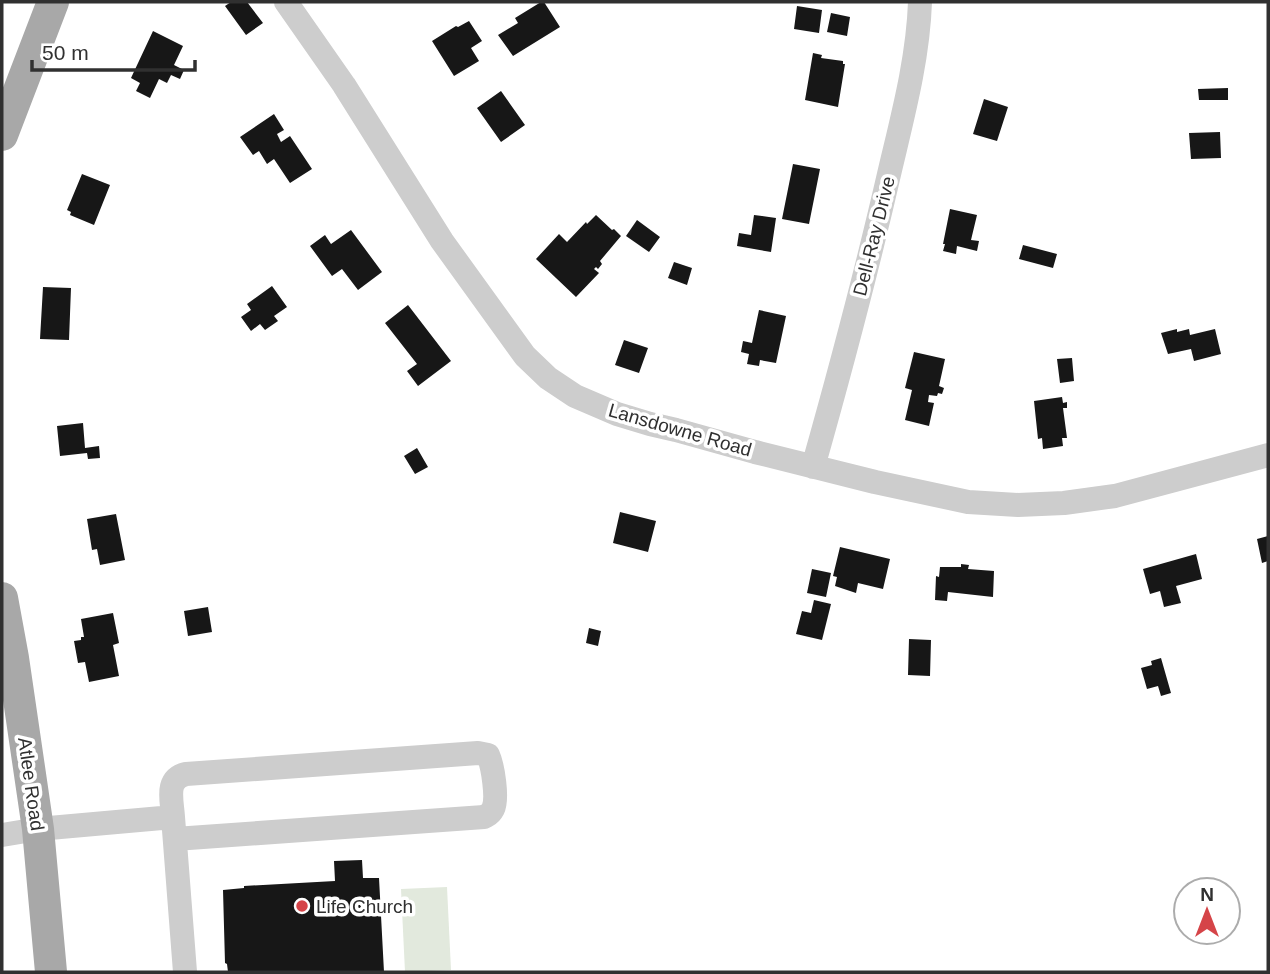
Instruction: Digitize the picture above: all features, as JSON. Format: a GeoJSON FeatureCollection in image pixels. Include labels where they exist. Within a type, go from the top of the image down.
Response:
{"type":"FeatureCollection","features":[{"type":"Feature","properties":{"kind":"main road"},"geometry":{"type":"LineString","coordinates":[[2,135],[53,2]]}},
{"type":"Feature","properties":{"kind":"main road","name":"Atlee Road"},"geometry":{"type":"LineString","coordinates":[[2,597],[38,829],[51,972]]}},
{"type":"Feature","properties":{"kind":"street","name":"Lansdowne Road"},"geometry":{"type":"LineString","coordinates":[[286,2],[344,85],[442,241],[525,356],[548,378],[575,396],[617,414],[813,467],[968,502],[1018,505],[1064,503],[1115,495],[1268,455]]}},
{"type":"Feature","properties":{"kind":"street","name":"Dell-Ray Drive"},"geometry":{"type":"LineString","coordinates":[[813,467],[846,349],[914,67],[920,2]]}},
{"type":"Feature","properties":{"kind":"street"},"geometry":{"type":"LineString","coordinates":[[2,835],[38,829],[174,828],[484,817],[491,812],[495,803],[492,765],[488,755],[478,753],[178,776],[173,781],[174,828],[185,972]]}},
{"type":"Feature","properties":{"kind":"shaded area"},"geometry":{"type":"Polygon","coordinates":[[[447,887],[451,970],[405,972],[401,889],[447,887]]]}},
{"type":"Feature","properties":{"kind":"building"},"geometry":{"type":"Polygon","coordinates":[[[231,2],[247,2],[263,23],[246,35],[225,6],[231,2]]]}},
{"type":"Feature","properties":{"kind":"building"},"geometry":{"type":"Polygon","coordinates":[[[544,2],[560,27],[513,56],[498,35],[518,23],[515,18],[544,2]]]}},
{"type":"Feature","properties":{"kind":"building"},"geometry":{"type":"Polygon","coordinates":[[[797,6],[822,10],[819,33],[794,29],[797,6]]]}},
{"type":"Feature","properties":{"kind":"building"},"geometry":{"type":"Polygon","coordinates":[[[831,13],[850,17],[847,36],[827,32],[831,13]]]}},
{"type":"Feature","properties":{"kind":"building"},"geometry":{"type":"Polygon","coordinates":[[[469,21],[482,41],[471,48],[479,61],[454,76],[432,41],[469,21]]]}},
{"type":"Feature","properties":{"kind":"building"},"geometry":{"type":"Polygon","coordinates":[[[153,31],[183,46],[174,65],[184,70],[180,79],[171,75],[167,83],[159,79],[150,98],[136,91],[140,83],[131,78],[153,31]]]}},
{"type":"Feature","properties":{"kind":"building"},"geometry":{"type":"Polygon","coordinates":[[[813,53],[822,55],[821,58],[843,61],[845,64],[838,107],[805,100],[813,53]]]}},
{"type":"Feature","properties":{"kind":"building"},"geometry":{"type":"Polygon","coordinates":[[[1228,88],[1228,100],[1199,100],[1198,89],[1228,88]]]}},
{"type":"Feature","properties":{"kind":"building"},"geometry":{"type":"Polygon","coordinates":[[[501,91],[525,125],[501,142],[477,108],[501,91]]]}},
{"type":"Feature","properties":{"kind":"building"},"geometry":{"type":"Polygon","coordinates":[[[984,99],[1008,107],[997,141],[973,134],[984,99]]]}},
{"type":"Feature","properties":{"kind":"building"},"geometry":{"type":"Polygon","coordinates":[[[274,114],[284,130],[277,134],[281,142],[290,136],[312,169],[290,183],[274,159],[267,164],[259,151],[253,155],[240,137],[274,114]]]}},
{"type":"Feature","properties":{"kind":"building"},"geometry":{"type":"Polygon","coordinates":[[[1220,132],[1221,158],[1191,159],[1189,133],[1220,132]]]}},
{"type":"Feature","properties":{"kind":"building"},"geometry":{"type":"Polygon","coordinates":[[[793,164],[820,169],[809,224],[782,219],[793,164]]]}},
{"type":"Feature","properties":{"kind":"building"},"geometry":{"type":"Polygon","coordinates":[[[82,174],[110,185],[94,225],[70,215],[71,212],[67,210],[82,174]]]}},
{"type":"Feature","properties":{"kind":"building"},"geometry":{"type":"Polygon","coordinates":[[[950,209],[977,215],[971,240],[979,241],[977,251],[957,246],[956,254],[943,251],[950,209]]]}},
{"type":"Feature","properties":{"kind":"building"},"geometry":{"type":"Polygon","coordinates":[[[596,215],[621,236],[600,261],[602,264],[598,269],[594,269],[599,273],[576,297],[536,259],[559,234],[567,242],[596,215]]]}},
{"type":"Feature","properties":{"kind":"building"},"geometry":{"type":"Polygon","coordinates":[[[754,215],[776,218],[771,252],[737,246],[739,233],[751,235],[754,215]]]}},
{"type":"Feature","properties":{"kind":"building"},"geometry":{"type":"Polygon","coordinates":[[[637,220],[660,237],[649,252],[626,236],[637,220]]]}},
{"type":"Feature","properties":{"kind":"building"},"geometry":{"type":"Polygon","coordinates":[[[351,230],[382,272],[358,290],[342,269],[332,276],[310,246],[325,235],[331,244],[351,230]]]}},
{"type":"Feature","properties":{"kind":"building"},"geometry":{"type":"Polygon","coordinates":[[[1023,245],[1057,254],[1053,268],[1019,259],[1023,245]]]}},
{"type":"Feature","properties":{"kind":"building"},"geometry":{"type":"Polygon","coordinates":[[[674,262],[692,268],[687,285],[668,278],[674,262]]]}},
{"type":"Feature","properties":{"kind":"building"},"geometry":{"type":"Polygon","coordinates":[[[272,286],[287,307],[274,316],[278,321],[265,330],[260,324],[251,331],[241,317],[251,310],[247,304],[272,286]]]}},
{"type":"Feature","properties":{"kind":"building"},"geometry":{"type":"Polygon","coordinates":[[[43,287],[71,288],[69,340],[40,339],[43,287]]]}},
{"type":"Feature","properties":{"kind":"building"},"geometry":{"type":"Polygon","coordinates":[[[408,305],[451,361],[418,386],[407,371],[417,364],[385,323],[408,305]]]}},
{"type":"Feature","properties":{"kind":"building"},"geometry":{"type":"Polygon","coordinates":[[[759,310],[786,316],[776,363],[760,360],[759,366],[747,364],[749,354],[741,352],[743,341],[752,343],[759,310]]]}},
{"type":"Feature","properties":{"kind":"building"},"geometry":{"type":"Polygon","coordinates":[[[1177,329],[1177,332],[1189,329],[1190,335],[1215,329],[1221,354],[1194,361],[1191,349],[1168,354],[1161,333],[1177,329]]]}},
{"type":"Feature","properties":{"kind":"building"},"geometry":{"type":"Polygon","coordinates":[[[624,340],[648,348],[639,373],[615,365],[624,340]]]}},
{"type":"Feature","properties":{"kind":"building"},"geometry":{"type":"Polygon","coordinates":[[[914,352],[945,359],[939,386],[944,388],[942,394],[929,395],[928,402],[934,403],[929,426],[905,420],[912,390],[905,388],[914,352]]]}},
{"type":"Feature","properties":{"kind":"building"},"geometry":{"type":"Polygon","coordinates":[[[1072,358],[1074,381],[1060,383],[1057,359],[1072,358]]]}},
{"type":"Feature","properties":{"kind":"building"},"geometry":{"type":"Polygon","coordinates":[[[1062,397],[1063,403],[1067,402],[1067,408],[1063,408],[1067,438],[1062,438],[1063,446],[1043,449],[1042,438],[1038,439],[1034,401],[1062,397]]]}},
{"type":"Feature","properties":{"kind":"building"},"geometry":{"type":"Polygon","coordinates":[[[83,423],[85,448],[99,446],[100,458],[88,459],[87,453],[60,456],[57,426],[83,423]]]}},
{"type":"Feature","properties":{"kind":"building"},"geometry":{"type":"Polygon","coordinates":[[[417,448],[428,467],[415,474],[404,456],[417,448]]]}},
{"type":"Feature","properties":{"kind":"building"},"geometry":{"type":"Polygon","coordinates":[[[620,512],[656,521],[648,552],[613,543],[620,512]]]}},
{"type":"Feature","properties":{"kind":"building"},"geometry":{"type":"Polygon","coordinates":[[[116,514],[125,560],[100,565],[97,549],[92,550],[87,519],[116,514]]]}},
{"type":"Feature","properties":{"kind":"building"},"geometry":{"type":"Polygon","coordinates":[[[1268,536],[1268,561],[1262,563],[1257,539],[1268,536]]]}},
{"type":"Feature","properties":{"kind":"building"},"geometry":{"type":"Polygon","coordinates":[[[840,547],[890,559],[883,589],[858,583],[856,593],[835,586],[837,577],[833,576],[840,547]]]}},
{"type":"Feature","properties":{"kind":"building"},"geometry":{"type":"Polygon","coordinates":[[[1196,554],[1202,579],[1176,586],[1181,603],[1164,607],[1160,591],[1150,594],[1143,569],[1196,554]]]}},
{"type":"Feature","properties":{"kind":"building"},"geometry":{"type":"Polygon","coordinates":[[[961,564],[969,565],[968,569],[994,571],[993,597],[948,592],[947,601],[935,600],[936,576],[939,577],[940,567],[961,567],[961,564]]]}},
{"type":"Feature","properties":{"kind":"building"},"geometry":{"type":"Polygon","coordinates":[[[812,569],[831,573],[826,597],[807,593],[812,569]]]}},
{"type":"Feature","properties":{"kind":"building"},"geometry":{"type":"Polygon","coordinates":[[[814,600],[831,604],[822,640],[796,634],[802,611],[811,613],[814,600]]]}},
{"type":"Feature","properties":{"kind":"building"},"geometry":{"type":"Polygon","coordinates":[[[208,607],[212,632],[188,636],[184,611],[208,607]]]}},
{"type":"Feature","properties":{"kind":"building"},"geometry":{"type":"Polygon","coordinates":[[[113,613],[119,643],[113,645],[119,676],[89,682],[85,662],[78,663],[74,641],[84,637],[81,619],[113,613]]]}},
{"type":"Feature","properties":{"kind":"building"},"geometry":{"type":"Polygon","coordinates":[[[589,628],[601,631],[598,646],[586,643],[589,628]]]}},
{"type":"Feature","properties":{"kind":"building"},"geometry":{"type":"Polygon","coordinates":[[[909,639],[931,640],[930,676],[908,675],[909,639]]]}},
{"type":"Feature","properties":{"kind":"building"},"geometry":{"type":"Polygon","coordinates":[[[1161,658],[1171,693],[1161,696],[1158,686],[1147,689],[1141,668],[1152,665],[1151,661],[1161,658]]]}},
{"type":"Feature","properties":{"kind":"building","name":"Life Church"},"geometry":{"type":"Polygon","coordinates":[[[362,860],[363,878],[379,878],[384,972],[228,972],[225,963],[223,890],[244,886],[335,881],[334,861],[362,860]]]}},
{"type":"Feature","properties":{"kind":"place","name":"Life Church"},"geometry":{"type":"Point","coordinates":[302,906]}}]}
